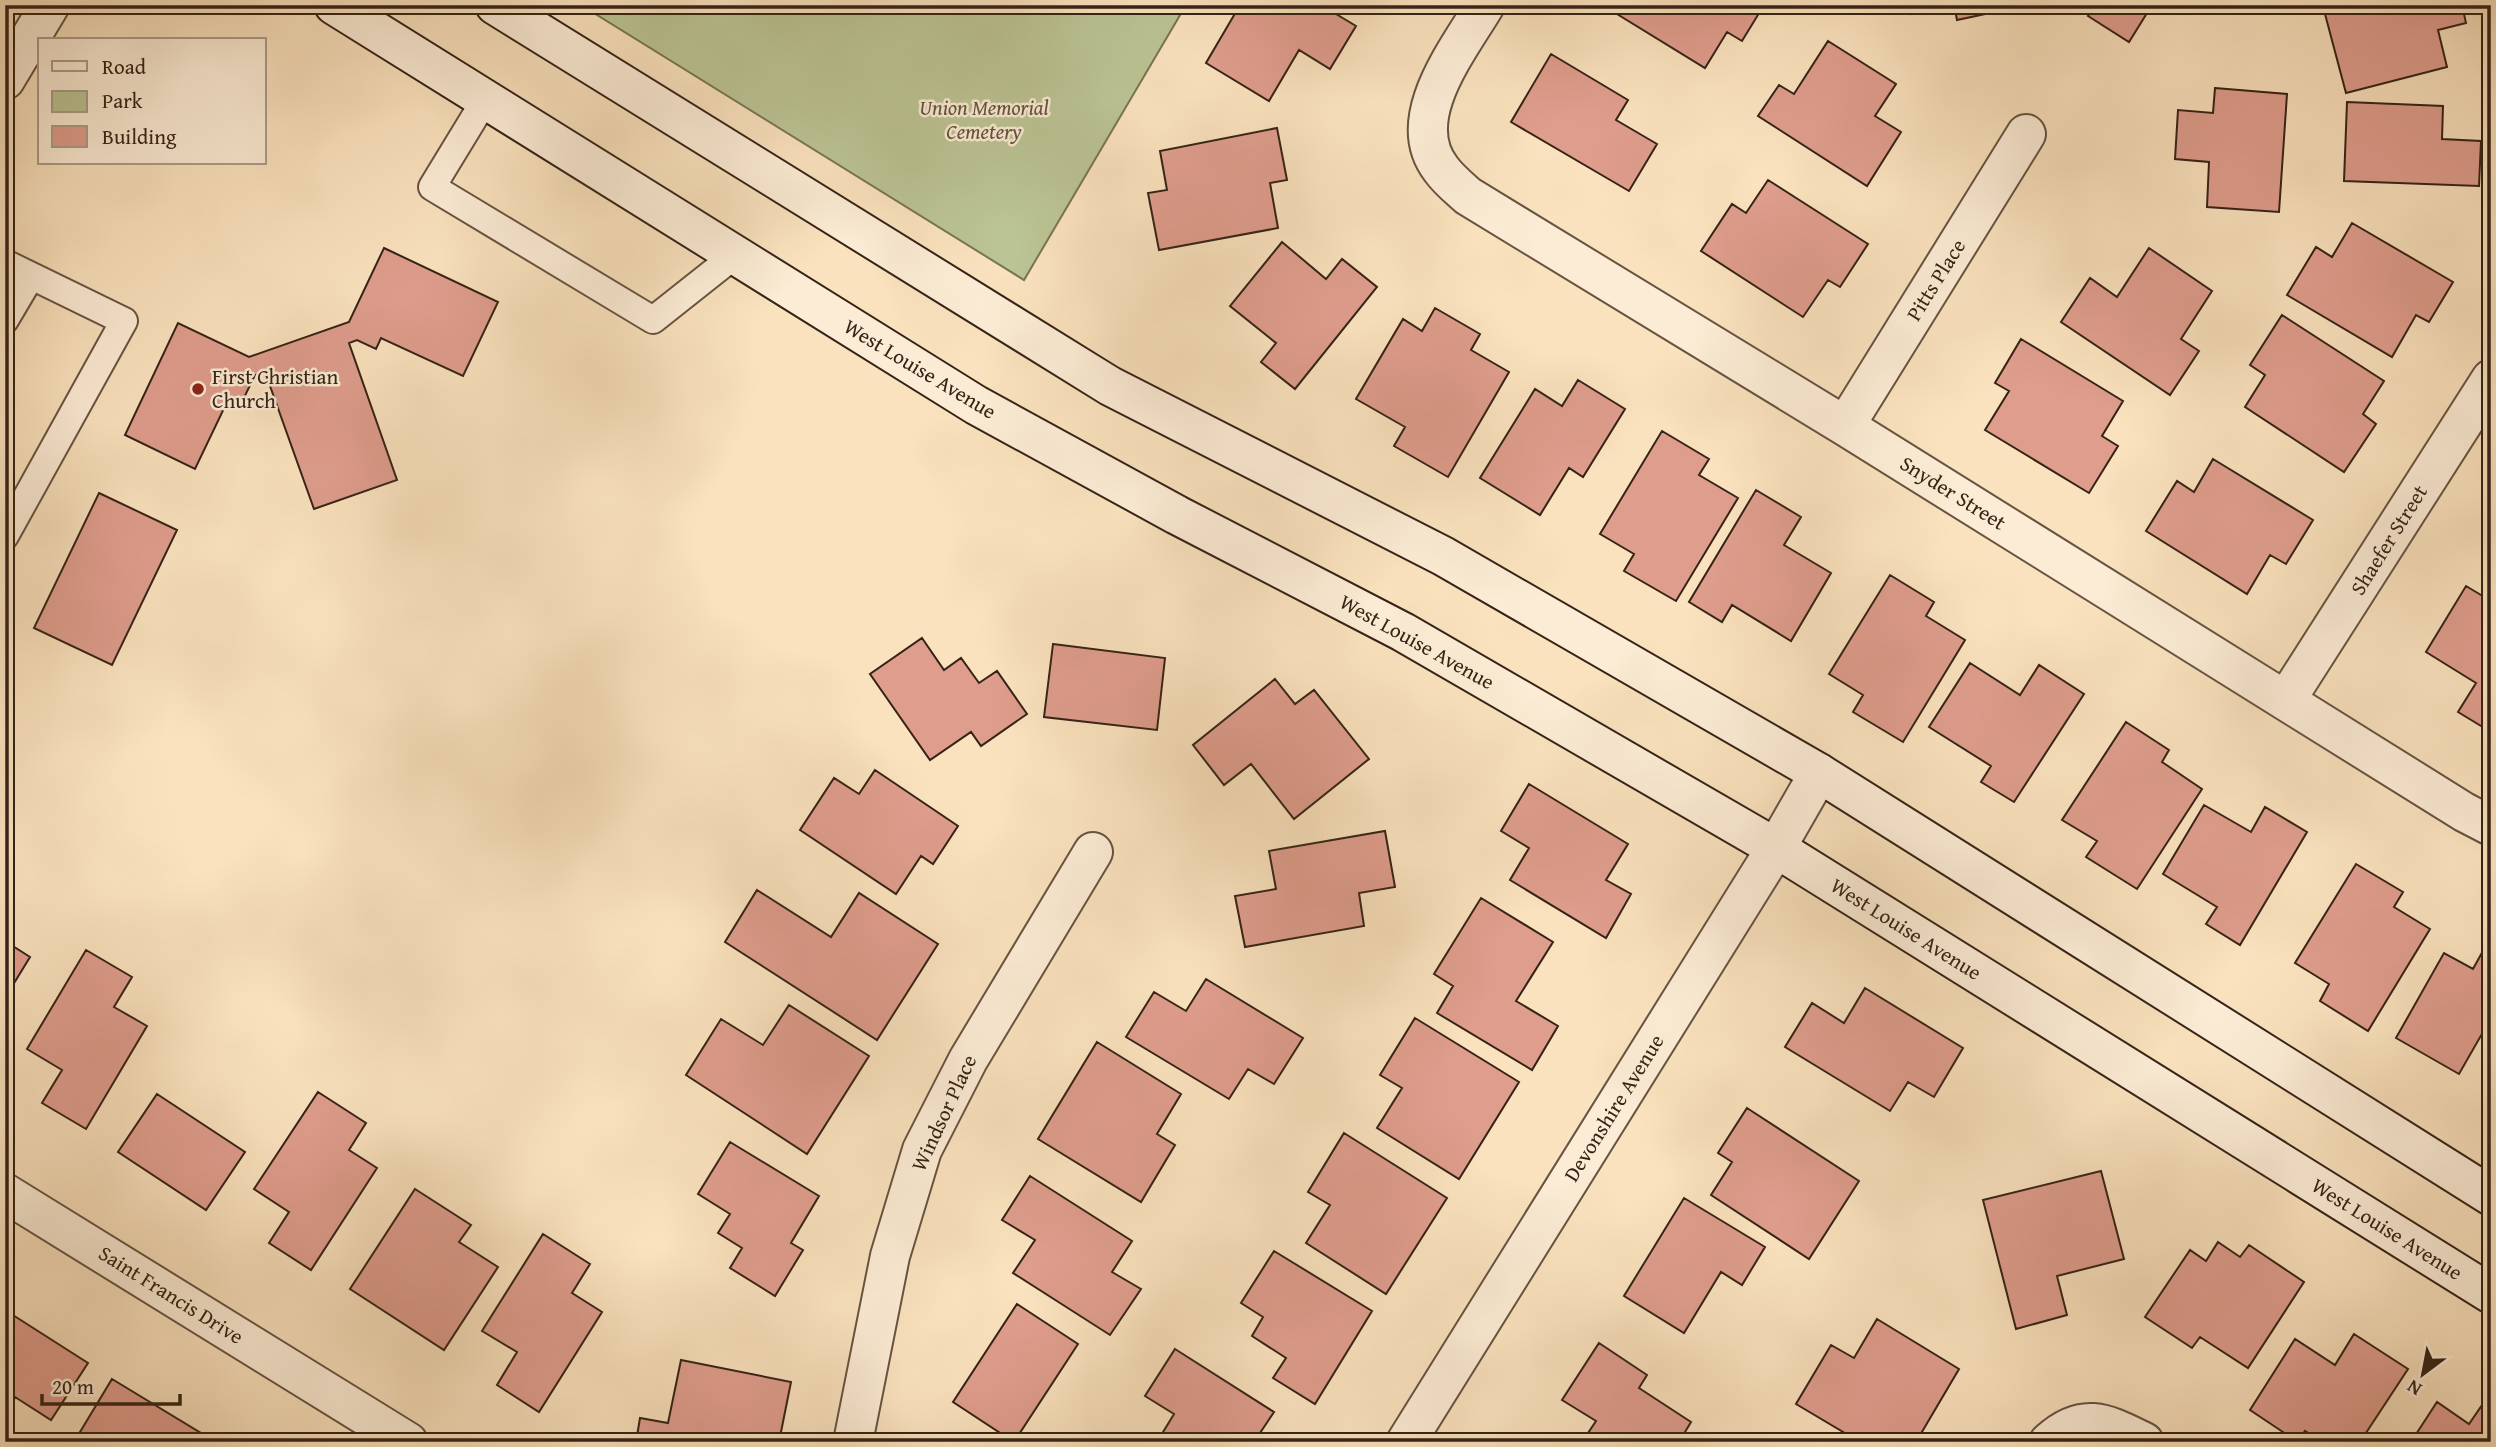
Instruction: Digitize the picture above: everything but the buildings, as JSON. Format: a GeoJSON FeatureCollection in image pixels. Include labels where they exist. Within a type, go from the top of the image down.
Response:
{"type":"FeatureCollection","features":[{"type":"Feature","properties":{"kind":"main road"},"geometry":{"type":"LineString","coordinates":[[5,80],[50,5]]}},
{"type":"Feature","properties":{"kind":"main road","name":"West Louise Avenue"},"geometry":{"type":"LineString","coordinates":[[334,5],[975,405],[1177,515],[1403,632],[1776,848],[2491,1294]]}},
{"type":"Feature","properties":{"kind":"main road"},"geometry":{"type":"LineString","coordinates":[[495,5],[1110,386],[1443,556],[1819,773],[2491,1196]]}},
{"type":"Feature","properties":{"kind":"main road","name":"Snyder Street"},"geometry":{"type":"LineString","coordinates":[[1485,5],[1437,87],[1426,123],[1429,146],[1440,169],[1468,196],[1845,426],[2464,812],[2491,826]]}},
{"type":"Feature","properties":{"kind":"main road","name":"Pitts Place"},"geometry":{"type":"LineString","coordinates":[[1845,426],[2026,134]]}},
{"type":"Feature","properties":{"kind":"main road","name":"Shaefer Street"},"geometry":{"type":"LineString","coordinates":[[2286,700],[2491,379]]}},
{"type":"Feature","properties":{"kind":"main road","name":"Devonshire Avenue"},"geometry":{"type":"LineString","coordinates":[[1406,1442],[1776,848],[1819,773]]}},
{"type":"Feature","properties":{"kind":"main road","name":"Windsor Place"},"geometry":{"type":"LineString","coordinates":[[853,1442],[891,1256],[922,1150],[968,1060],[1093,852]]}},
{"type":"Feature","properties":{"kind":"main road","name":"Saint Francis Drive"},"geometry":{"type":"LineString","coordinates":[[5,1193],[408,1442]]}},
{"type":"Feature","properties":{"kind":"main road"},"geometry":{"type":"LineString","coordinates":[[2049,1442],[2063,1429],[2084,1423],[2104,1423],[2144,1442]]}},
{"type":"Feature","properties":{"kind":"lane"},"geometry":{"type":"LineString","coordinates":[[485,100],[432,187],[653,320],[735,255]]}},
{"type":"Feature","properties":{"kind":"lane"},"geometry":{"type":"LineString","coordinates":[[5,263],[124,321],[5,536]]}},
{"type":"Feature","properties":{"kind":"lane"},"geometry":{"type":"LineString","coordinates":[[5,320],[31,275]]}},
{"type":"Feature","properties":{"kind":"green space","name":"Union Memorial Cemetery"},"geometry":{"type":"Polygon","coordinates":[[[581,5],[1186,5],[1024,280],[581,5]]]}},
{"type":"Feature","properties":{"kind":"place","name":"First Christian Church"},"geometry":{"type":"Point","coordinates":[198,389]}}]}
